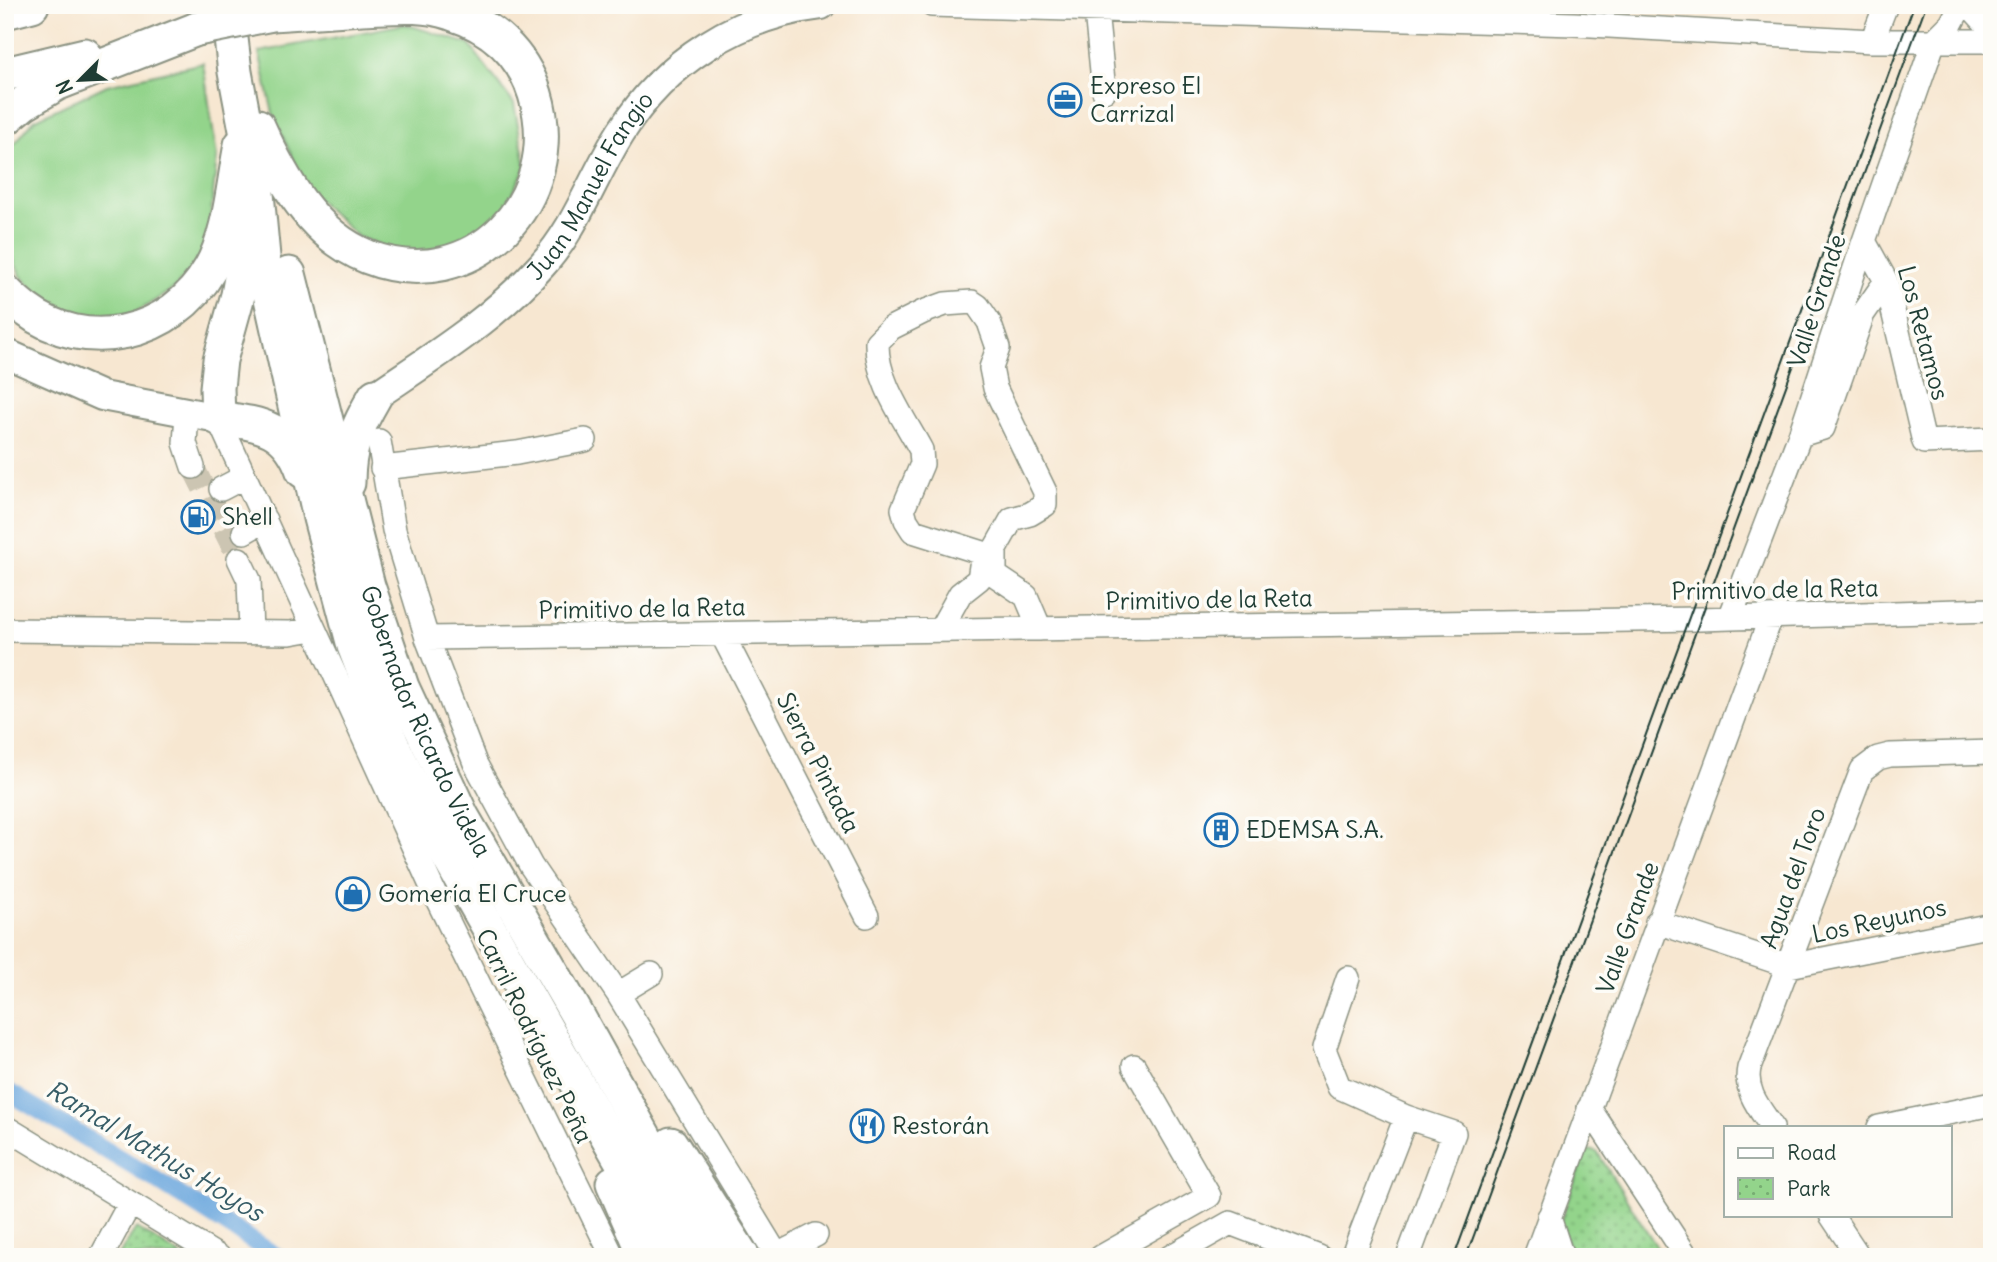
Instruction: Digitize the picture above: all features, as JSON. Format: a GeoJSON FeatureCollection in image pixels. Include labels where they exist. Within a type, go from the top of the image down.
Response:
{"type":"FeatureCollection","features":[{"type":"Feature","properties":{"kind":"highway"},"geometry":{"type":"LineString","coordinates":[[5,12],[32,5]]}},
{"type":"Feature","properties":{"kind":"highway","name":"Gobernador Ricardo Videla"},"geometry":{"type":"LineString","coordinates":[[227,5],[235,72],[256,183],[285,258],[334,516],[354,646],[397,756],[436,835],[676,1257]]}},
{"type":"Feature","properties":{"kind":"highway"},"geometry":{"type":"LineString","coordinates":[[5,74],[197,29],[316,5]]}},
{"type":"Feature","properties":{"kind":"highway"},"geometry":{"type":"LineString","coordinates":[[235,72],[279,171],[321,226],[368,257],[400,265],[433,265],[459,258],[485,244],[506,227],[522,206],[540,163],[543,141],[539,107],[531,83],[514,52],[483,26],[450,12],[414,5],[272,14]]}},
{"type":"Feature","properties":{"kind":"highway"},"geometry":{"type":"LineString","coordinates":[[5,118],[56,84],[197,29]]}},
{"type":"Feature","properties":{"kind":"highway"},"geometry":{"type":"LineString","coordinates":[[5,291],[41,321],[81,335],[118,335],[153,323],[172,310],[190,296],[209,271],[221,246],[245,125]]}},
{"type":"Feature","properties":{"kind":"highway"},"geometry":{"type":"LineString","coordinates":[[256,183],[238,295],[220,359],[216,388],[202,416],[259,424],[280,435],[299,459],[334,516]]}},
{"type":"Feature","properties":{"kind":"highway"},"geometry":{"type":"LineString","coordinates":[[334,516],[358,426],[375,396]]}},
{"type":"Feature","properties":{"kind":"highway","name":"Gobernador Ricardo Videla"},"geometry":{"type":"LineString","coordinates":[[334,516],[422,732],[463,816],[711,1257]]}},
{"type":"Feature","properties":{"kind":"highway"},"geometry":{"type":"LineString","coordinates":[[576,1013],[687,1167],[743,1257]]}},
{"type":"Feature","properties":{"kind":"highway"},"geometry":{"type":"LineString","coordinates":[[546,1030],[645,1257]]}},
{"type":"Feature","properties":{"kind":"main road","name":"Juan Manuel Fangio"},"geometry":{"type":"LineString","coordinates":[[375,396],[477,326],[542,265],[569,227],[621,132],[665,77],[707,44],[740,28],[775,15],[821,5]]}},
{"type":"Feature","properties":{"kind":"main road"},"geometry":{"type":"LineString","coordinates":[[5,353],[102,396],[202,416]]}},
{"type":"Feature","properties":{"kind":"street"},"geometry":{"type":"LineString","coordinates":[[932,5],[1574,24],[1872,41],[1992,41]]}},
{"type":"Feature","properties":{"kind":"street"},"geometry":{"type":"LineString","coordinates":[[1872,41],[1885,5]]}},
{"type":"Feature","properties":{"kind":"street","name":"Valle Grande"},"geometry":{"type":"LineString","coordinates":[[1730,618],[1800,435],[1934,41],[1951,24],[1961,5]]}},
{"type":"Feature","properties":{"kind":"street"},"geometry":{"type":"LineString","coordinates":[[1969,5],[1992,30]]}},
{"type":"Feature","properties":{"kind":"street"},"geometry":{"type":"LineString","coordinates":[[1096,11],[1104,91]]}},
{"type":"Feature","properties":{"kind":"street","name":"Los Retamos"},"geometry":{"type":"LineString","coordinates":[[1864,241],[1886,281],[1924,442],[1992,439]]}},
{"type":"Feature","properties":{"kind":"street"},"geometry":{"type":"LineString","coordinates":[[1800,435],[1823,428],[1863,314],[1886,281]]}},
{"type":"Feature","properties":{"kind":"street"},"geometry":{"type":"LineString","coordinates":[[940,630],[960,594],[979,579],[983,554],[913,530],[906,520],[903,509],[922,464],[921,450],[883,378],[876,355],[877,342],[891,328],[923,312],[945,304],[972,302],[989,322],[998,348],[991,368],[995,387],[1045,492],[1045,505],[1030,514],[1012,519],[995,549],[995,575],[1026,596],[1040,629]]}},
{"type":"Feature","properties":{"kind":"street"},"geometry":{"type":"LineString","coordinates":[[193,467],[185,443],[202,416]]}},
{"type":"Feature","properties":{"kind":"street","name":"Carril Rodríguez Peña"},"geometry":{"type":"LineString","coordinates":[[202,416],[244,477],[439,903],[613,1257]]}},
{"type":"Feature","properties":{"kind":"street"},"geometry":{"type":"LineString","coordinates":[[382,468],[517,453],[585,440]]}},
{"type":"Feature","properties":{"kind":"street"},"geometry":{"type":"LineString","coordinates":[[379,441],[394,530],[427,638],[481,775],[531,866],[618,994],[778,1256],[816,1235]]}},
{"type":"Feature","properties":{"kind":"street"},"geometry":{"type":"LineString","coordinates":[[221,489],[244,477]]}},
{"type":"Feature","properties":{"kind":"street"},"geometry":{"type":"LineString","coordinates":[[244,532],[265,520]]}},
{"type":"Feature","properties":{"kind":"street"},"geometry":{"type":"LineString","coordinates":[[239,559],[249,580],[251,632]]}},
{"type":"Feature","properties":{"kind":"street","name":"Primitivo de la Reta"},"geometry":{"type":"LineString","coordinates":[[427,638],[1730,618],[1992,610]]}},
{"type":"Feature","properties":{"kind":"street","name":"Valle Grande"},"geometry":{"type":"LineString","coordinates":[[1535,1257],[1771,617]]}},
{"type":"Feature","properties":{"kind":"street"},"geometry":{"type":"LineString","coordinates":[[5,630],[290,633],[313,629]]}},
{"type":"Feature","properties":{"kind":"street","name":"Sierra Pintada"},"geometry":{"type":"LineString","coordinates":[[722,634],[867,916]]}},
{"type":"Feature","properties":{"kind":"street","name":"Agua del Toro"},"geometry":{"type":"LineString","coordinates":[[1771,1126],[1750,1093],[1747,1075],[1862,770],[1878,758],[1890,755],[1992,752]]}},
{"type":"Feature","properties":{"kind":"street","name":"Los Reyunos"},"geometry":{"type":"LineString","coordinates":[[1657,922],[1789,966],[1992,925]]}},
{"type":"Feature","properties":{"kind":"street"},"geometry":{"type":"LineString","coordinates":[[618,994],[651,975]]}},
{"type":"Feature","properties":{"kind":"street"},"geometry":{"type":"LineString","coordinates":[[1348,978],[1324,1049],[1339,1087],[1406,1117],[1454,1133],[1408,1257]]}},
{"type":"Feature","properties":{"kind":"street"},"geometry":{"type":"LineString","coordinates":[[1101,1257],[1209,1196],[1134,1066]]}},
{"type":"Feature","properties":{"kind":"street"},"geometry":{"type":"LineString","coordinates":[[1884,1126],[1992,1104]]}},
{"type":"Feature","properties":{"kind":"street"},"geometry":{"type":"LineString","coordinates":[[1589,1108],[1687,1257]]}},
{"type":"Feature","properties":{"kind":"street"},"geometry":{"type":"LineString","coordinates":[[1352,1257],[1406,1117]]}},
{"type":"Feature","properties":{"kind":"street"},"geometry":{"type":"LineString","coordinates":[[5,1127],[219,1257]]}},
{"type":"Feature","properties":{"kind":"street"},"geometry":{"type":"LineString","coordinates":[[101,1257],[130,1203]]}},
{"type":"Feature","properties":{"kind":"street"},"geometry":{"type":"LineString","coordinates":[[1832,1216],[1859,1257]]}},
{"type":"Feature","properties":{"kind":"street"},"geometry":{"type":"LineString","coordinates":[[1549,1217],[1562,1257]]}},
{"type":"Feature","properties":{"kind":"street"},"geometry":{"type":"LineString","coordinates":[[1170,1257],[1230,1223],[1319,1257]]}},
{"type":"Feature","properties":{"kind":"green space"},"geometry":{"type":"Polygon","coordinates":[[[405,24],[469,44],[514,104],[526,167],[501,217],[470,241],[436,253],[401,253],[358,237],[309,192],[274,118],[259,52],[405,24]]]}},
{"type":"Feature","properties":{"kind":"green space"},"geometry":{"type":"Polygon","coordinates":[[[203,63],[217,157],[207,250],[175,288],[133,314],[87,316],[50,305],[21,276],[5,242],[5,155],[34,120],[107,85],[203,63]]]}},
{"type":"Feature","properties":{"kind":"green space"},"geometry":{"type":"Polygon","coordinates":[[[1589,1150],[1597,1152],[1663,1257],[1572,1257],[1560,1222],[1584,1156],[1589,1150]]]}},
{"type":"Feature","properties":{"kind":"green space"},"geometry":{"type":"Polygon","coordinates":[[[136,1228],[183,1257],[118,1257],[136,1228]]]}},
{"type":"Feature","properties":{"kind":"waterway","name":"Ramal Mathus Hoyos"},"geometry":{"type":"LineString","coordinates":[[5,1090],[278,1257]]}},
{"type":"Feature","properties":{"kind":"tunnel"},"geometry":{"type":"LineString","coordinates":[[193,467],[239,559]]}},
{"type":"Feature","properties":{"kind":"tram line"},"geometry":{"type":"LineString","coordinates":[[1454,1257],[1914,5]]}},
{"type":"Feature","properties":{"kind":"tram line"},"geometry":{"type":"LineString","coordinates":[[1466,1257],[1926,5]]}},
{"type":"Feature","properties":{"kind":"place","name":"Expreso El Carrizal"},"geometry":{"type":"Point","coordinates":[1065,100]}},
{"type":"Feature","properties":{"kind":"place","name":"Shell"},"geometry":{"type":"Point","coordinates":[198,517]}},
{"type":"Feature","properties":{"kind":"place","name":"EDEMSA S.A."},"geometry":{"type":"Point","coordinates":[1221,830]}},
{"type":"Feature","properties":{"kind":"place","name":"Gomería El Cruce"},"geometry":{"type":"Point","coordinates":[353,894]}},
{"type":"Feature","properties":{"kind":"place","name":"Restorán"},"geometry":{"type":"Point","coordinates":[867,1126]}}]}
